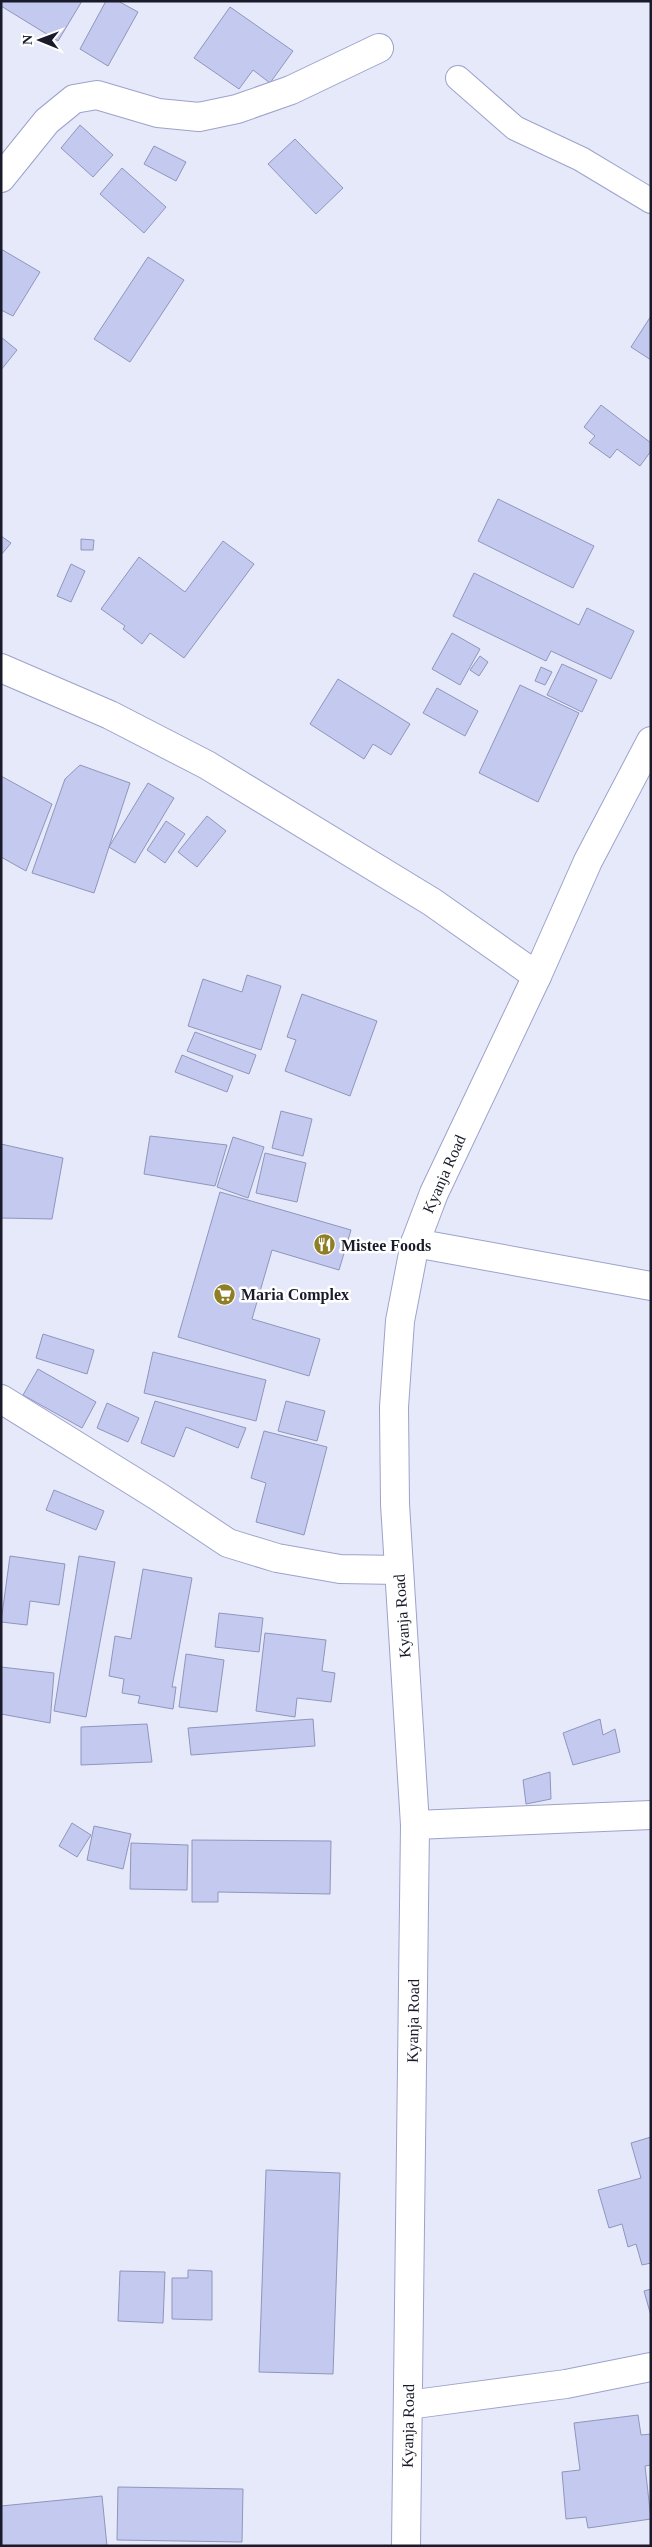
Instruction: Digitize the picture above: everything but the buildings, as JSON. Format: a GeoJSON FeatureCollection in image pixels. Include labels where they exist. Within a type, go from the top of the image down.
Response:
{"type":"FeatureCollection","features":[{"type":"Feature","properties":{"kind":"street"},"geometry":{"type":"LineString","coordinates":[[1,178],[48,121],[74,99],[97,95],[158,113],[199,117],[237,110],[291,90],[379,48]]}},
{"type":"Feature","properties":{"kind":"street"},"geometry":{"type":"LineString","coordinates":[[1,668],[110,715],[206,766],[432,902],[537,976]]}},
{"type":"Feature","properties":{"kind":"street","name":"Kyanja Road"},"geometry":{"type":"LineString","coordinates":[[406,2546],[416,1825],[395,1504],[394,1407],[400,1321],[415,1243],[434,1193],[537,976],[588,861],[651,741]]}},
{"type":"Feature","properties":{"kind":"street"},"geometry":{"type":"LineString","coordinates":[[415,1243],[651,1286]]}},
{"type":"Feature","properties":{"kind":"street"},"geometry":{"type":"LineString","coordinates":[[1,1399],[228,1543],[278,1558],[331,1567],[399,1570]]}},
{"type":"Feature","properties":{"kind":"street"},"geometry":{"type":"LineString","coordinates":[[416,1825],[651,1815]]}},
{"type":"Feature","properties":{"kind":"street"},"geometry":{"type":"LineString","coordinates":[[408,2405],[566,2384],[651,2367]]}},
{"type":"Feature","properties":{"kind":"lane"},"geometry":{"type":"LineString","coordinates":[[458,78],[515,128],[581,160],[651,201]]}},
{"type":"Feature","properties":{"kind":"place","name":"Mistee Foods"},"geometry":{"type":"Point","coordinates":[325,1245]}},
{"type":"Feature","properties":{"kind":"place","name":"Maria Complex"},"geometry":{"type":"Point","coordinates":[225,1294]}}]}
